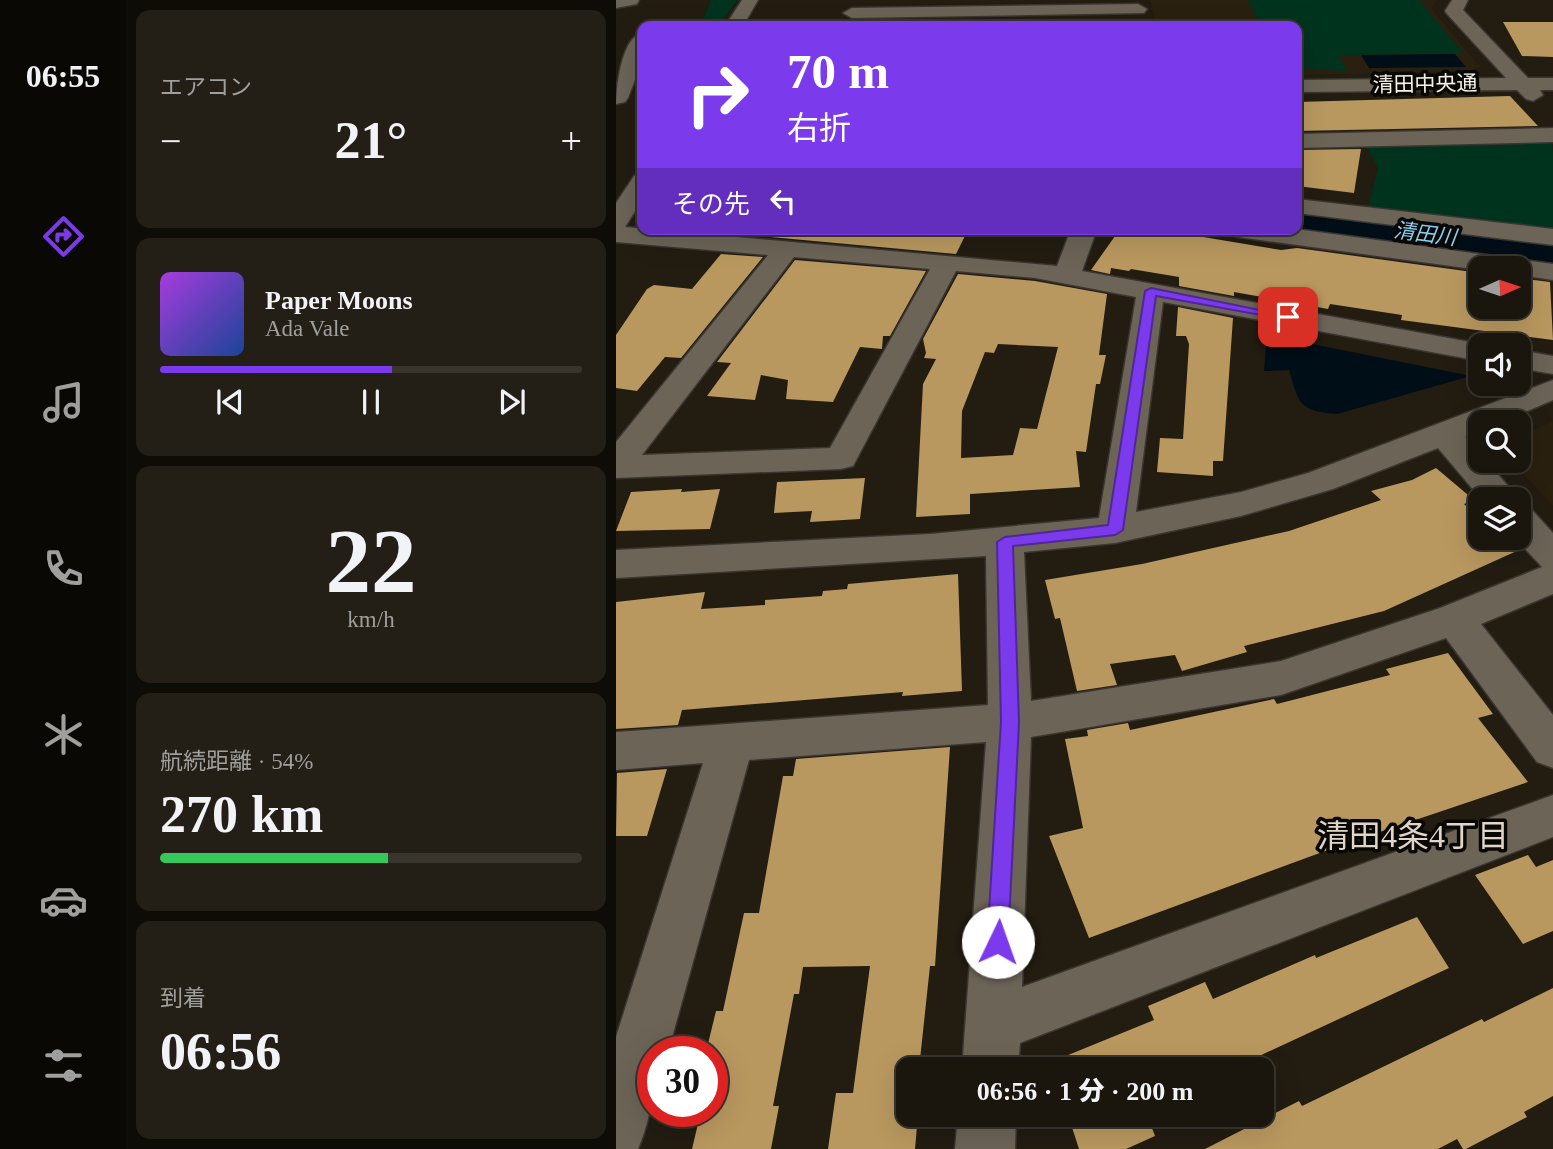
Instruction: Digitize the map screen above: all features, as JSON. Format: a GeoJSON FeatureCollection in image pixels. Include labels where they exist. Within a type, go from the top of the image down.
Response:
{"type":"FeatureCollection","features":[{"type":"Feature","properties":{"kind":"street"},"geometry":{"type":"LineString","coordinates":[[616,3],[631,0]]}},
{"type":"Feature","properties":{"kind":"street"},"geometry":{"type":"LineString","coordinates":[[737,21],[750,0]]}},
{"type":"Feature","properties":{"kind":"street"},"geometry":{"type":"LineString","coordinates":[[1460,0],[1454,10],[1547,110]]}},
{"type":"Feature","properties":{"kind":"street"},"geometry":{"type":"LineString","coordinates":[[852,13],[1139,12]]}},
{"type":"Feature","properties":{"kind":"street"},"geometry":{"type":"LineString","coordinates":[[637,50],[617,98],[637,97]]}},
{"type":"Feature","properties":{"kind":"street","name":"清田中央通"},"geometry":{"type":"LineString","coordinates":[[1302,86],[1553,84]]}},
{"type":"Feature","properties":{"kind":"street"},"geometry":{"type":"LineString","coordinates":[[1302,141],[1553,135]]}},
{"type":"Feature","properties":{"kind":"street"},"geometry":{"type":"LineString","coordinates":[[616,222],[637,189]]}},
{"type":"Feature","properties":{"kind":"street"},"geometry":{"type":"LineString","coordinates":[[1302,207],[1553,237]]}},
{"type":"Feature","properties":{"kind":"street"},"geometry":{"type":"LineString","coordinates":[[616,234],[947,262],[1067,276],[1468,350]]}},
{"type":"Feature","properties":{"kind":"street"},"geometry":{"type":"LineString","coordinates":[[1067,276],[1082,235]]}},
{"type":"Feature","properties":{"kind":"street"},"geometry":{"type":"LineString","coordinates":[[1282,235],[1553,272]]}},
{"type":"Feature","properties":{"kind":"street"},"geometry":{"type":"LineString","coordinates":[[616,466],[787,249]]}},
{"type":"Feature","properties":{"kind":"street"},"geometry":{"type":"LineString","coordinates":[[616,466],[841,458],[947,262]]}},
{"type":"Feature","properties":{"kind":"street"},"geometry":{"type":"LineString","coordinates":[[1115,530],[1151,291]]}},
{"type":"Feature","properties":{"kind":"street"},"geometry":{"type":"LineString","coordinates":[[1531,361],[1553,365]]}},
{"type":"Feature","properties":{"kind":"street"},"geometry":{"type":"LineString","coordinates":[[616,564],[1005,542],[1115,530],[1242,503],[1334,476],[1553,389]]}},
{"type":"Feature","properties":{"kind":"street"},"geometry":{"type":"LineString","coordinates":[[1443,433],[1490,487]]}},
{"type":"Feature","properties":{"kind":"street"},"geometry":{"type":"LineString","coordinates":[[1531,532],[1553,557]]}},
{"type":"Feature","properties":{"kind":"street"},"geometry":{"type":"LineString","coordinates":[[1005,542],[1010,722],[991,1047],[1553,817]]}},
{"type":"Feature","properties":{"kind":"street"},"geometry":{"type":"LineString","coordinates":[[616,751],[1010,722],[1281,678],[1454,618],[1553,578]]}},
{"type":"Feature","properties":{"kind":"street"},"geometry":{"type":"LineString","coordinates":[[1454,618],[1553,749]]}},
{"type":"Feature","properties":{"kind":"street"},"geometry":{"type":"LineString","coordinates":[[616,1131],[732,742]]}},
{"type":"Feature","properties":{"kind":"street"},"geometry":{"type":"LineString","coordinates":[[985,1149],[986,1127]]}},
{"type":"Feature","properties":{"kind":"shaded area"},"geometry":{"type":"Polygon","coordinates":[[[1150,0],[1438,0],[1431,8],[1480,67],[1470,71],[1302,75],[1302,21],[1156,21],[1150,0]]]}},
{"type":"Feature","properties":{"kind":"shaded area"},"geometry":{"type":"Polygon","coordinates":[[[1455,54],[1466,67],[1369,68],[1361,55],[1455,54]]]}},
{"type":"Feature","properties":{"kind":"shaded area"},"geometry":{"type":"Polygon","coordinates":[[[1267,335],[1468,377],[1337,414],[1315,411],[1302,404],[1289,370],[1264,371],[1267,335]]]}},
{"type":"Feature","properties":{"kind":"shaded area"},"geometry":{"type":"Polygon","coordinates":[[[1553,421],[1553,506],[1522,473],[1531,473],[1531,431],[1553,421]]]}},
{"type":"Feature","properties":{"kind":"green space"},"geometry":{"type":"Polygon","coordinates":[[[711,0],[737,0],[722,21],[703,21],[711,0]]]}},
{"type":"Feature","properties":{"kind":"green space"},"geometry":{"type":"Polygon","coordinates":[[[1248,0],[1419,0],[1464,54],[1338,55],[1347,71],[1302,68],[1302,21],[1258,21],[1248,0]]]}},
{"type":"Feature","properties":{"kind":"green space"},"geometry":{"type":"Polygon","coordinates":[[[1544,141],[1552,144],[1553,153],[1553,229],[1368,207],[1378,168],[1366,145],[1544,141]]]}},
{"type":"Feature","properties":{"kind":"building"},"geometry":{"type":"Polygon","coordinates":[[[1503,22],[1553,22],[1553,57],[1522,56],[1503,22]]]}},
{"type":"Feature","properties":{"kind":"building"},"geometry":{"type":"Polygon","coordinates":[[[1510,96],[1538,126],[1302,131],[1302,102],[1510,96]]]}},
{"type":"Feature","properties":{"kind":"building"},"geometry":{"type":"Polygon","coordinates":[[[1361,149],[1354,193],[1302,187],[1302,150],[1361,149]]]}},
{"type":"Feature","properties":{"kind":"building"},"geometry":{"type":"Polygon","coordinates":[[[747,235],[965,236],[956,254],[747,235]]]}},
{"type":"Feature","properties":{"kind":"building"},"geometry":{"type":"Polygon","coordinates":[[[1116,235],[1191,235],[1281,250],[1297,248],[1468,271],[1468,319],[1531,319],[1531,280],[1550,282],[1553,340],[1531,337],[1531,333],[1500,333],[1401,320],[1402,315],[1330,304],[1328,309],[1234,292],[1234,296],[1179,286],[1179,277],[1131,269],[1111,268],[1110,274],[1091,270],[1116,235]]]}},
{"type":"Feature","properties":{"kind":"building"},"geometry":{"type":"Polygon","coordinates":[[[721,254],[763,257],[681,358],[665,357],[637,391],[616,388],[616,335],[647,289],[654,285],[692,289],[721,254]]]}},
{"type":"Feature","properties":{"kind":"building"},"geometry":{"type":"Polygon","coordinates":[[[795,260],[926,271],[890,336],[883,336],[882,349],[860,347],[833,402],[786,399],[788,380],[761,375],[755,400],[707,396],[731,363],[717,362],[795,260]]]}},
{"type":"Feature","properties":{"kind":"building"},"geometry":{"type":"Polygon","coordinates":[[[958,274],[1035,281],[1107,294],[1099,355],[1106,355],[1100,384],[1096,384],[1086,452],[1076,451],[1080,487],[970,494],[970,514],[916,517],[923,384],[936,359],[924,358],[926,353],[923,339],[958,274]],[[998,344],[994,353],[985,352],[962,411],[961,458],[1013,455],[1020,428],[1037,429],[1058,347],[998,344]]]}},
{"type":"Feature","properties":{"kind":"building"},"geometry":{"type":"Polygon","coordinates":[[[1178,307],[1233,318],[1223,461],[1213,461],[1213,476],[1157,472],[1160,438],[1183,439],[1189,344],[1186,336],[1176,336],[1178,307]]]}},
{"type":"Feature","properties":{"kind":"building"},"geometry":{"type":"Polygon","coordinates":[[[1436,468],[1468,495],[1468,502],[1464,504],[1468,508],[1468,550],[1519,550],[1384,611],[1244,646],[1247,652],[1182,671],[1175,655],[1110,664],[1117,685],[1077,691],[1060,618],[1055,619],[1045,580],[1142,564],[1289,531],[1381,500],[1371,491],[1412,480],[1436,468]]]}},
{"type":"Feature","properties":{"kind":"building"},"geometry":{"type":"Polygon","coordinates":[[[865,478],[860,519],[810,522],[812,511],[774,513],[777,482],[865,478]]]}},
{"type":"Feature","properties":{"kind":"building"},"geometry":{"type":"Polygon","coordinates":[[[682,489],[681,492],[720,489],[710,529],[616,531],[631,492],[682,489]]]}},
{"type":"Feature","properties":{"kind":"building"},"geometry":{"type":"Polygon","coordinates":[[[958,574],[962,691],[902,696],[903,692],[682,710],[678,725],[616,729],[616,602],[705,592],[701,609],[765,605],[765,600],[822,596],[823,591],[847,589],[848,584],[958,574]]]}},
{"type":"Feature","properties":{"kind":"building"},"geometry":{"type":"Polygon","coordinates":[[[1448,653],[1493,714],[1478,718],[1528,782],[1347,843],[1089,938],[1049,836],[1083,828],[1065,739],[1088,736],[1087,730],[1128,723],[1130,730],[1274,699],[1277,704],[1390,675],[1386,669],[1448,653]]]}},
{"type":"Feature","properties":{"kind":"building"},"geometry":{"type":"Polygon","coordinates":[[[950,747],[935,966],[930,966],[920,1057],[896,1057],[896,1127],[917,1127],[915,1149],[828,1149],[836,1093],[853,1093],[870,966],[803,967],[799,994],[794,994],[773,1106],[779,1106],[771,1149],[692,1149],[697,1127],[728,1127],[728,1036],[710,1036],[716,1011],[723,1011],[744,913],[759,913],[783,776],[793,776],[796,759],[950,747]]]}},
{"type":"Feature","properties":{"kind":"building"},"geometry":{"type":"Polygon","coordinates":[[[667,769],[647,836],[616,836],[617,773],[667,769]]]}},
{"type":"Feature","properties":{"kind":"building"},"geometry":{"type":"Polygon","coordinates":[[[1528,855],[1536,867],[1553,860],[1553,931],[1523,944],[1475,875],[1528,855]]]}},
{"type":"Feature","properties":{"kind":"building"},"geometry":{"type":"Polygon","coordinates":[[[1417,917],[1449,968],[1257,1057],[1063,1057],[1154,1020],[1148,1006],[1205,982],[1213,999],[1315,955],[1316,958],[1417,917]]]}},
{"type":"Feature","properties":{"kind":"building"},"geometry":{"type":"Polygon","coordinates":[[[1553,988],[1553,1096],[1524,1112],[1527,1117],[1466,1149],[1463,1149],[1457,1139],[1438,1149],[1205,1149],[1248,1127],[1274,1127],[1274,1114],[1299,1101],[1302,1106],[1482,1019],[1484,1022],[1553,988]]]}},
{"type":"Feature","properties":{"kind":"building"},"geometry":{"type":"Polygon","coordinates":[[[1072,1127],[1152,1127],[1155,1136],[1126,1149],[1079,1149],[1072,1127]]]}},
{"type":"Feature","properties":{"kind":"waterway","name":"清田川"},"geometry":{"type":"LineString","coordinates":[[1302,219],[1553,250]]}},
{"type":"Feature","properties":{"kind":"district","name":"清田4条4丁目"},"geometry":{"type":"Point","coordinates":[1413,836]}},
{"type":"Feature","properties":{"kind":"route"},"geometry":{"type":"LineString","coordinates":[[998,942],[1010,722],[1005,542],[1115,530],[1151,291],[1288,317]]}}]}
